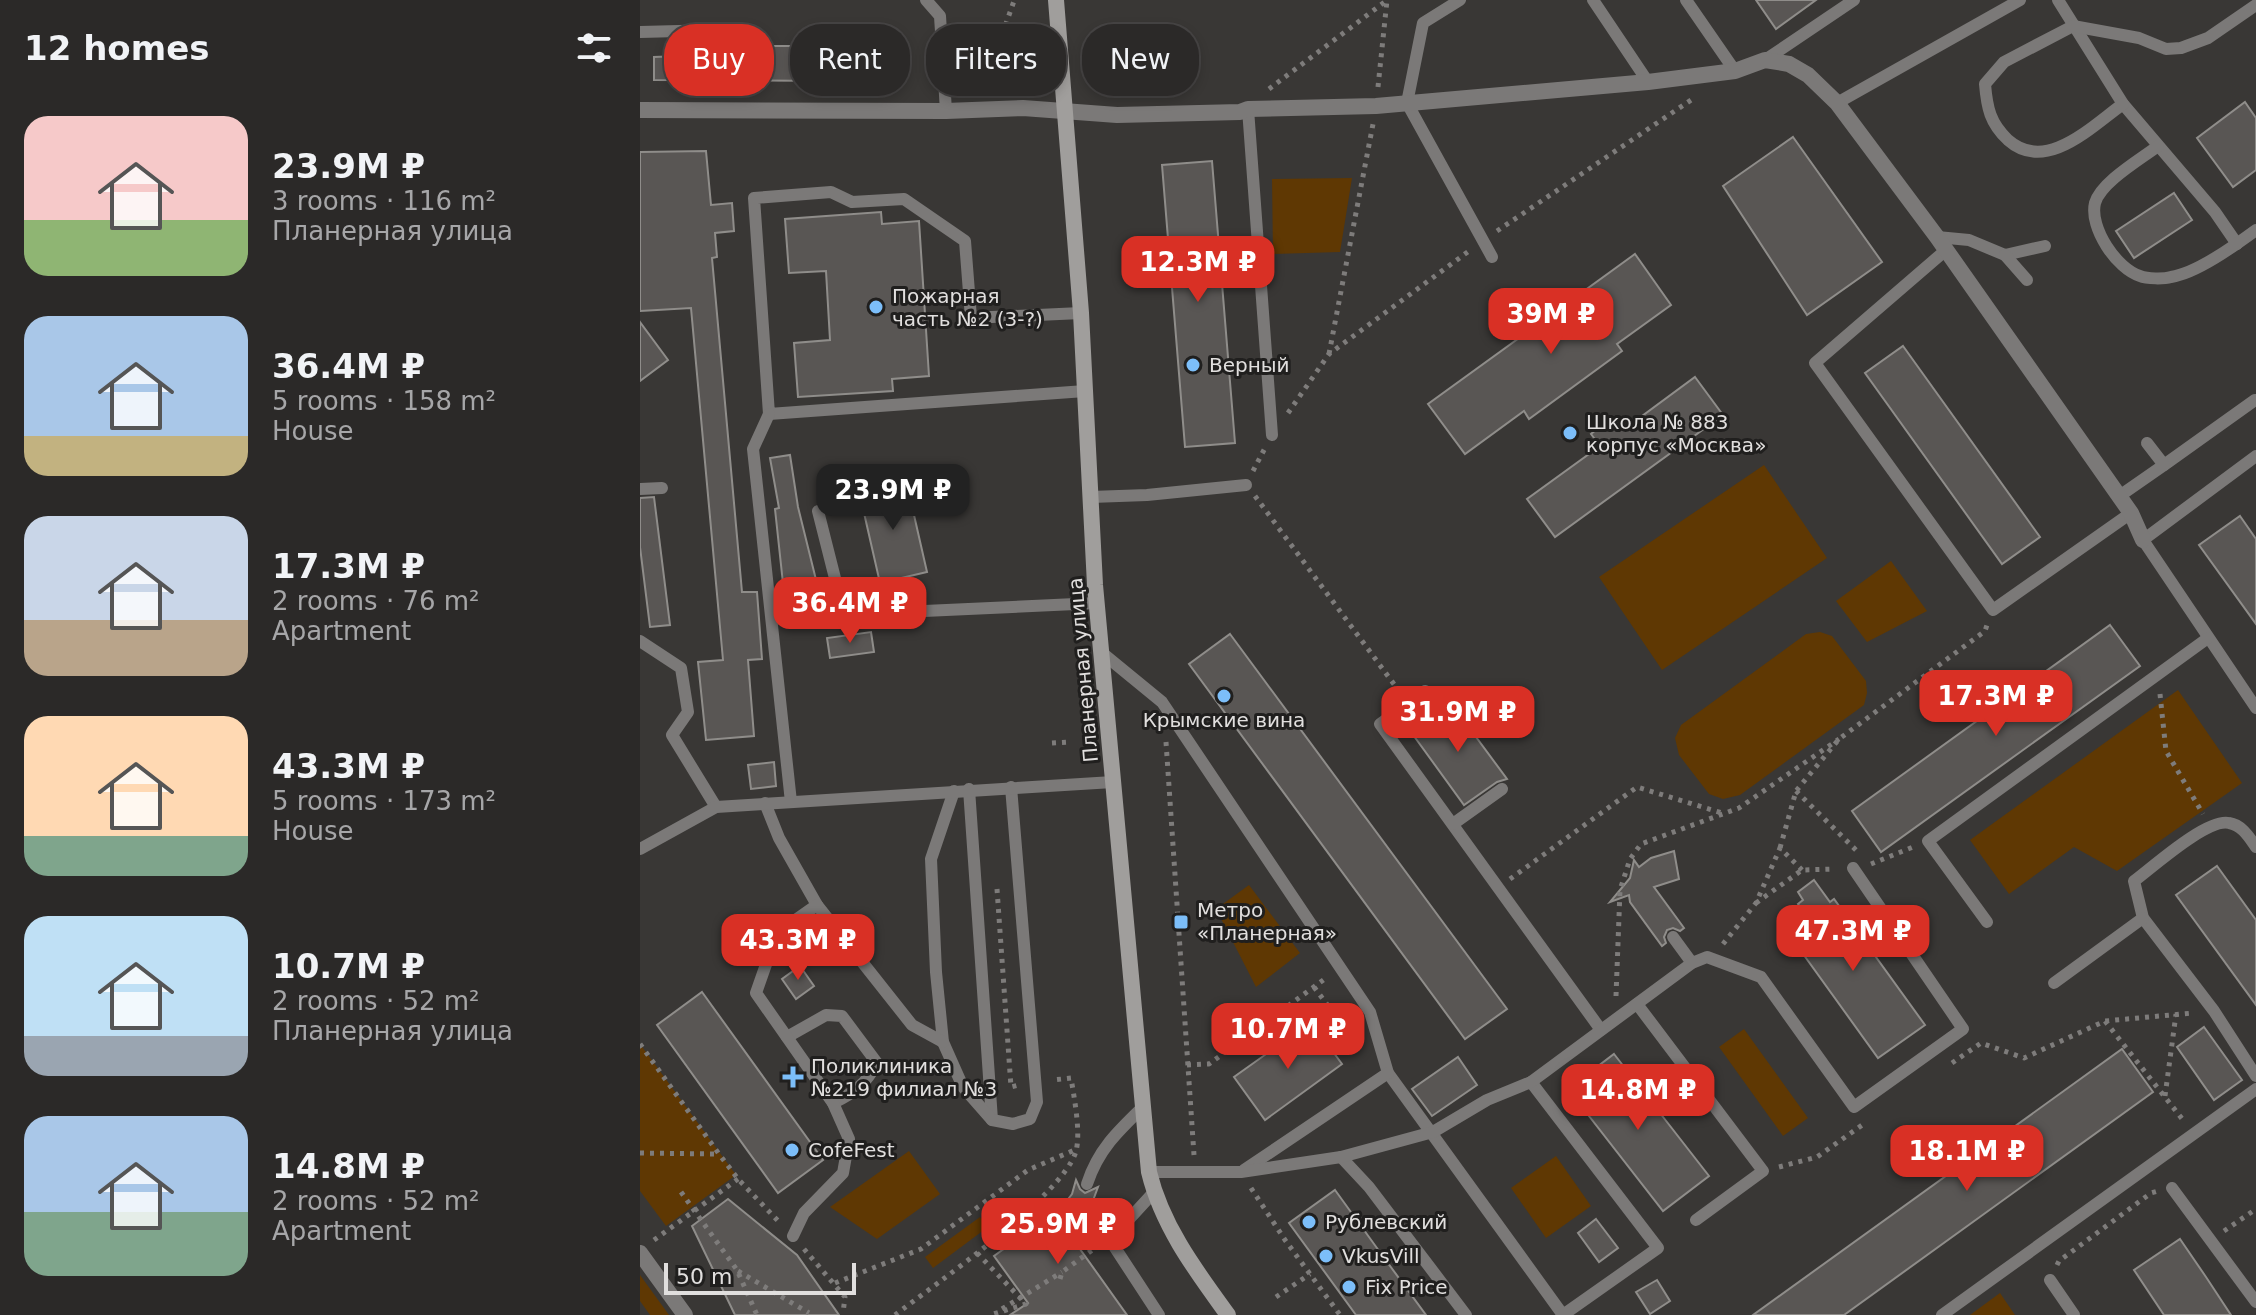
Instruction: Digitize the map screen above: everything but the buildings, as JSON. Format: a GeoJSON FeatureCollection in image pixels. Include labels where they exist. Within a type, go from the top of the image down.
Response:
{"type":"FeatureCollection","features":[{"type":"Feature","properties":{"kind":"main road","name":"Планерная улица"},"geometry":{"type":"LineString","coordinates":[[1056,0],[1081,313],[1097,603],[1149,1172],[1154,1192],[1181,1247],[1228,1315]]}},
{"type":"Feature","properties":{"kind":"street"},"geometry":{"type":"LineString","coordinates":[[640,110],[946,111],[1023,108],[1117,115],[1376,106],[1648,82],[1735,71],[1765,60],[1789,64],[1808,75],[1837,103],[2131,513],[2143,540]]}},
{"type":"Feature","properties":{"kind":"street"},"geometry":{"type":"LineString","coordinates":[[640,1253],[685,1315]]}},
{"type":"Feature","properties":{"kind":"lane"},"geometry":{"type":"LineString","coordinates":[[926,0],[940,16],[946,111]]}},
{"type":"Feature","properties":{"kind":"lane"},"geometry":{"type":"LineString","coordinates":[[1460,0],[1423,23],[1407,103],[1492,257]]}},
{"type":"Feature","properties":{"kind":"lane"},"geometry":{"type":"LineString","coordinates":[[1593,0],[1648,82]]}},
{"type":"Feature","properties":{"kind":"lane"},"geometry":{"type":"LineString","coordinates":[[1686,0],[1735,71]]}},
{"type":"Feature","properties":{"kind":"lane"},"geometry":{"type":"LineString","coordinates":[[1765,60],[1854,0]]}},
{"type":"Feature","properties":{"kind":"lane"},"geometry":{"type":"LineString","coordinates":[[1837,103],[2020,0]]}},
{"type":"Feature","properties":{"kind":"lane"},"geometry":{"type":"LineString","coordinates":[[2058,0],[2123,104],[2215,212],[2237,244]]}},
{"type":"Feature","properties":{"kind":"lane"},"geometry":{"type":"LineString","coordinates":[[2123,104],[2075,139],[2048,152],[2032,153],[2012,143],[1994,126],[1987,108],[1985,84],[2004,62],[2073,26],[2139,38],[2166,49],[2181,48],[2208,38],[2256,5]]}},
{"type":"Feature","properties":{"kind":"lane"},"geometry":{"type":"LineString","coordinates":[[640,32],[664,31]]}},
{"type":"Feature","properties":{"kind":"lane"},"geometry":{"type":"LineString","coordinates":[[1244,110],[1272,435]]}},
{"type":"Feature","properties":{"kind":"lane"},"geometry":{"type":"LineString","coordinates":[[2158,146],[2109,183],[2095,202],[2096,223],[2113,257],[2140,276],[2171,277],[2211,260],[2256,230]]}},
{"type":"Feature","properties":{"kind":"lane"},"geometry":{"type":"LineString","coordinates":[[791,802],[753,449],[769,414],[754,198],[831,192],[852,202],[904,199],[965,241],[971,318],[1081,313]]}},
{"type":"Feature","properties":{"kind":"lane"},"geometry":{"type":"LineString","coordinates":[[2027,280],[2005,255],[1969,240],[1941,244],[1815,363],[1993,610],[2131,513]]}},
{"type":"Feature","properties":{"kind":"lane"},"geometry":{"type":"LineString","coordinates":[[2005,255],[2045,246]]}},
{"type":"Feature","properties":{"kind":"lane"},"geometry":{"type":"LineString","coordinates":[[769,414],[1085,391]]}},
{"type":"Feature","properties":{"kind":"lane"},"geometry":{"type":"LineString","coordinates":[[2118,497],[2255,400]]}},
{"type":"Feature","properties":{"kind":"lane"},"geometry":{"type":"LineString","coordinates":[[2147,443],[2164,465]]}},
{"type":"Feature","properties":{"kind":"lane"},"geometry":{"type":"LineString","coordinates":[[2256,456],[2143,540],[2256,708]]}},
{"type":"Feature","properties":{"kind":"lane"},"geometry":{"type":"LineString","coordinates":[[1091,497],[1246,485]]}},
{"type":"Feature","properties":{"kind":"lane"},"geometry":{"type":"LineString","coordinates":[[640,489],[662,488]]}},
{"type":"Feature","properties":{"kind":"lane"},"geometry":{"type":"LineString","coordinates":[[818,511],[841,602],[858,614],[1097,603]]}},
{"type":"Feature","properties":{"kind":"lane"},"geometry":{"type":"LineString","coordinates":[[1987,922],[1928,841],[2208,638]]}},
{"type":"Feature","properties":{"kind":"lane"},"geometry":{"type":"LineString","coordinates":[[640,641],[681,668],[688,712],[672,735],[716,807]]}},
{"type":"Feature","properties":{"kind":"lane"},"geometry":{"type":"LineString","coordinates":[[1101,652],[1162,702],[1370,1012],[1384,1075],[1433,1132],[1563,1315],[1658,1248],[1531,1082]]}},
{"type":"Feature","properties":{"kind":"lane"},"geometry":{"type":"LineString","coordinates":[[1425,691],[1380,724],[1601,1030]]}},
{"type":"Feature","properties":{"kind":"lane"},"geometry":{"type":"LineString","coordinates":[[640,849],[716,807],[1113,782]]}},
{"type":"Feature","properties":{"kind":"lane"},"geometry":{"type":"LineString","coordinates":[[954,791],[931,859],[936,972],[943,1042],[963,1087],[992,1120],[1013,1124],[1030,1119],[1037,1102],[1011,787]]}},
{"type":"Feature","properties":{"kind":"lane"},"geometry":{"type":"LineString","coordinates":[[969,789],[992,1120]]}},
{"type":"Feature","properties":{"kind":"lane"},"geometry":{"type":"LineString","coordinates":[[1453,824],[1502,789]]}},
{"type":"Feature","properties":{"kind":"lane"},"geometry":{"type":"LineString","coordinates":[[765,803],[779,838],[817,905],[912,1025],[943,1042]]}},
{"type":"Feature","properties":{"kind":"lane"},"geometry":{"type":"LineString","coordinates":[[2256,847],[2245,830],[2228,822],[2210,825],[2134,881],[2143,918],[2214,1011],[2256,1076]]}},
{"type":"Feature","properties":{"kind":"lane"},"geometry":{"type":"LineString","coordinates":[[1149,1172],[1241,1172],[1341,1157],[1433,1132],[1487,1100],[1531,1082],[1692,963],[1707,957],[1761,977],[1854,1107],[1963,1029],[1853,868]]}},
{"type":"Feature","properties":{"kind":"lane"},"geometry":{"type":"LineString","coordinates":[[793,1236],[804,1213],[843,1173],[849,1139],[833,1103],[756,993],[777,933],[817,905]]}},
{"type":"Feature","properties":{"kind":"lane"},"geometry":{"type":"LineString","coordinates":[[2054,983],[2143,918]]}},
{"type":"Feature","properties":{"kind":"lane"},"geometry":{"type":"LineString","coordinates":[[1673,937],[1692,963]]}},
{"type":"Feature","properties":{"kind":"lane"},"geometry":{"type":"LineString","coordinates":[[1637,1004],[1763,1171],[1696,1220]]}},
{"type":"Feature","properties":{"kind":"lane"},"geometry":{"type":"LineString","coordinates":[[787,1037],[826,1015],[842,1016],[877,1063],[868,1080],[854,1094],[833,1103]]}},
{"type":"Feature","properties":{"kind":"lane"},"geometry":{"type":"LineString","coordinates":[[1241,1172],[1384,1075]]}},
{"type":"Feature","properties":{"kind":"lane"},"geometry":{"type":"LineString","coordinates":[[1942,1315],[2256,1089]]}},
{"type":"Feature","properties":{"kind":"lane"},"geometry":{"type":"LineString","coordinates":[[1087,1184],[1094,1162],[1109,1141],[1143,1107]]}},
{"type":"Feature","properties":{"kind":"lane"},"geometry":{"type":"LineString","coordinates":[[1341,1157],[1369,1187],[1466,1315]]}},
{"type":"Feature","properties":{"kind":"lane"},"geometry":{"type":"LineString","coordinates":[[2172,1188],[2256,1302]]}},
{"type":"Feature","properties":{"kind":"lane"},"geometry":{"type":"LineString","coordinates":[[1154,1192],[1110,1240],[1159,1315]]}},
{"type":"Feature","properties":{"kind":"lane"},"geometry":{"type":"LineString","coordinates":[[2050,1280],[2074,1315]]}},
{"type":"Feature","properties":{"kind":"path"},"geometry":{"type":"LineString","coordinates":[[1329,354],[1376,106],[1386,0]]}},
{"type":"Feature","properties":{"kind":"path"},"geometry":{"type":"LineString","coordinates":[[1244,110],[1386,0]]}},
{"type":"Feature","properties":{"kind":"path"},"geometry":{"type":"LineString","coordinates":[[980,97],[1014,1]]}},
{"type":"Feature","properties":{"kind":"path"},"geometry":{"type":"LineString","coordinates":[[1408,703],[1246,485],[1272,435],[1329,354],[1482,241],[1697,96]]}},
{"type":"Feature","properties":{"kind":"path"},"geometry":{"type":"LineString","coordinates":[[1615,1019],[1620,890],[1630,859],[1641,844],[1739,808],[1985,631],[1993,610]]}},
{"type":"Feature","properties":{"kind":"path"},"geometry":{"type":"LineString","coordinates":[[2158,675],[2166,751],[2210,825]]}},
{"type":"Feature","properties":{"kind":"path"},"geometry":{"type":"LineString","coordinates":[[1156,739],[1166,739],[1196,1172]]}},
{"type":"Feature","properties":{"kind":"path"},"geometry":{"type":"LineString","coordinates":[[1707,957],[1726,941],[1756,903],[1780,848],[1796,791],[1839,739]]}},
{"type":"Feature","properties":{"kind":"path"},"geometry":{"type":"LineString","coordinates":[[1052,743],[1069,742]]}},
{"type":"Feature","properties":{"kind":"path"},"geometry":{"type":"LineString","coordinates":[[1499,888],[1637,787],[1723,813]]}},
{"type":"Feature","properties":{"kind":"path"},"geometry":{"type":"LineString","coordinates":[[1796,791],[1872,865],[1928,841]]}},
{"type":"Feature","properties":{"kind":"path"},"geometry":{"type":"LineString","coordinates":[[1780,848],[1802,870]]}},
{"type":"Feature","properties":{"kind":"path"},"geometry":{"type":"LineString","coordinates":[[1756,903],[1802,870],[1853,868]]}},
{"type":"Feature","properties":{"kind":"path"},"geometry":{"type":"LineString","coordinates":[[997,883],[1011,1087]]}},
{"type":"Feature","properties":{"kind":"path"},"geometry":{"type":"LineString","coordinates":[[1187,1065],[1209,1064],[1339,968]]}},
{"type":"Feature","properties":{"kind":"path"},"geometry":{"type":"LineString","coordinates":[[1314,987],[1384,1075]]}},
{"type":"Feature","properties":{"kind":"path"},"geometry":{"type":"LineString","coordinates":[[1943,1069],[1981,1043],[2024,1058],[2105,1021],[2214,1011]]}},
{"type":"Feature","properties":{"kind":"path"},"geometry":{"type":"LineString","coordinates":[[2165,1096],[2176,1014]]}},
{"type":"Feature","properties":{"kind":"path"},"geometry":{"type":"LineString","coordinates":[[2105,1021],[2194,1133]]}},
{"type":"Feature","properties":{"kind":"path"},"geometry":{"type":"LineString","coordinates":[[640,1044],[738,1179],[835,1283],[845,1297],[843,1313]]}},
{"type":"Feature","properties":{"kind":"path"},"geometry":{"type":"LineString","coordinates":[[895,1315],[977,1253],[1039,1200],[1068,1168],[1077,1149],[1071,1078]]}},
{"type":"Feature","properties":{"kind":"path"},"geometry":{"type":"LineString","coordinates":[[1763,1171],[1817,1157],[1867,1122]]}},
{"type":"Feature","properties":{"kind":"path"},"geometry":{"type":"LineString","coordinates":[[835,1283],[921,1249],[1028,1170],[1077,1149]]}},
{"type":"Feature","properties":{"kind":"path"},"geometry":{"type":"LineString","coordinates":[[640,1153],[719,1154]]}},
{"type":"Feature","properties":{"kind":"path"},"geometry":{"type":"LineString","coordinates":[[1241,1172],[1340,1315]]}},
{"type":"Feature","properties":{"kind":"path"},"geometry":{"type":"LineString","coordinates":[[657,1238],[738,1179]]}},
{"type":"Feature","properties":{"kind":"path"},"geometry":{"type":"LineString","coordinates":[[2050,1280],[2059,1261],[2151,1193],[2172,1188]]}},
{"type":"Feature","properties":{"kind":"path"},"geometry":{"type":"LineString","coordinates":[[681,1192],[737,1270],[757,1315]]}},
{"type":"Feature","properties":{"kind":"path"},"geometry":{"type":"LineString","coordinates":[[2211,1240],[2256,1209]]}},
{"type":"Feature","properties":{"kind":"path"},"geometry":{"type":"LineString","coordinates":[[1020,1297],[1110,1240]]}},
{"type":"Feature","properties":{"kind":"path"},"geometry":{"type":"LineString","coordinates":[[977,1253],[1026,1304],[992,1314]]}},
{"type":"Feature","properties":{"kind":"path"},"geometry":{"type":"LineString","coordinates":[[737,1270],[809,1313]]}},
{"type":"Feature","properties":{"kind":"path"},"geometry":{"type":"LineString","coordinates":[[1060,1279],[1062,1272]]}},
{"type":"Feature","properties":{"kind":"path"},"geometry":{"type":"LineString","coordinates":[[1276,1297],[1310,1274]]}},
{"type":"Feature","properties":{"kind":"shaded area"},"geometry":{"type":"Polygon","coordinates":[[[1352,178],[1340,252],[1273,254],[1272,179],[1352,178]]]}},
{"type":"Feature","properties":{"kind":"shaded area"},"geometry":{"type":"Polygon","coordinates":[[[1764,465],[1827,558],[1662,670],[1599,577],[1764,465]]]}},
{"type":"Feature","properties":{"kind":"shaded area"},"geometry":{"type":"Polygon","coordinates":[[[1891,561],[1927,611],[1867,642],[1836,601],[1891,561]]]}},
{"type":"Feature","properties":{"kind":"shaded area"},"geometry":{"type":"Polygon","coordinates":[[[1820,632],[1832,636],[1866,681],[1864,705],[1740,795],[1723,799],[1709,794],[1679,755],[1675,738],[1681,725],[1806,634],[1820,632]]]}},
{"type":"Feature","properties":{"kind":"shaded area"},"geometry":{"type":"Polygon","coordinates":[[[2178,690],[2242,783],[2117,871],[2074,847],[2009,894],[1970,840],[2178,690]]]}},
{"type":"Feature","properties":{"kind":"shaded area"},"geometry":{"type":"Polygon","coordinates":[[[1249,885],[1300,953],[1256,987],[1216,909],[1249,885]]]}},
{"type":"Feature","properties":{"kind":"shaded area"},"geometry":{"type":"Polygon","coordinates":[[[1744,1029],[1808,1118],[1783,1136],[1719,1047],[1744,1029]]]}},
{"type":"Feature","properties":{"kind":"shaded area"},"geometry":{"type":"Polygon","coordinates":[[[640,1044],[736,1175],[666,1226],[640,1191],[640,1044]]]}},
{"type":"Feature","properties":{"kind":"shaded area"},"geometry":{"type":"Polygon","coordinates":[[[909,1151],[940,1194],[877,1239],[830,1207],[909,1151]]]}},
{"type":"Feature","properties":{"kind":"shaded area"},"geometry":{"type":"Polygon","coordinates":[[[1556,1156],[1591,1206],[1546,1238],[1511,1188],[1556,1156]]]}},
{"type":"Feature","properties":{"kind":"shaded area"},"geometry":{"type":"Polygon","coordinates":[[[980,1217],[988,1227],[933,1268],[925,1257],[980,1217]]]}},
{"type":"Feature","properties":{"kind":"shaded area"},"geometry":{"type":"Polygon","coordinates":[[[640,1275],[669,1315],[650,1315],[640,1301],[640,1275]]]}},
{"type":"Feature","properties":{"kind":"shaded area"},"geometry":{"type":"Polygon","coordinates":[[[2000,1293],[2015,1315],[1970,1315],[2000,1293]]]}},
{"type":"Feature","properties":{"kind":"place","name":"Пожарная часть №2 (3-?)"},"geometry":{"type":"Point","coordinates":[876,307]}},
{"type":"Feature","properties":{"kind":"place","name":"Верный"},"geometry":{"type":"Point","coordinates":[1193,365]}},
{"type":"Feature","properties":{"kind":"place","name":"Школа № 883 корпус «Москва»"},"geometry":{"type":"Point","coordinates":[1570,433]}},
{"type":"Feature","properties":{"kind":"place","name":"Крымские вина"},"geometry":{"type":"Point","coordinates":[1224,696]}},
{"type":"Feature","properties":{"kind":"place","name":"Метро «Планерная»"},"geometry":{"type":"Point","coordinates":[1181,922]}},
{"type":"Feature","properties":{"kind":"place","name":"Поликлиника №219 филиал №3"},"geometry":{"type":"Point","coordinates":[793,1077]}},
{"type":"Feature","properties":{"kind":"place","name":"CofeFest"},"geometry":{"type":"Point","coordinates":[792,1150]}},
{"type":"Feature","properties":{"kind":"place","name":"Рублевский"},"geometry":{"type":"Point","coordinates":[1309,1222]}},
{"type":"Feature","properties":{"kind":"place","name":"VkusVill"},"geometry":{"type":"Point","coordinates":[1326,1256]}},
{"type":"Feature","properties":{"kind":"place","name":"Fix Price"},"geometry":{"type":"Point","coordinates":[1349,1287]}}]}
